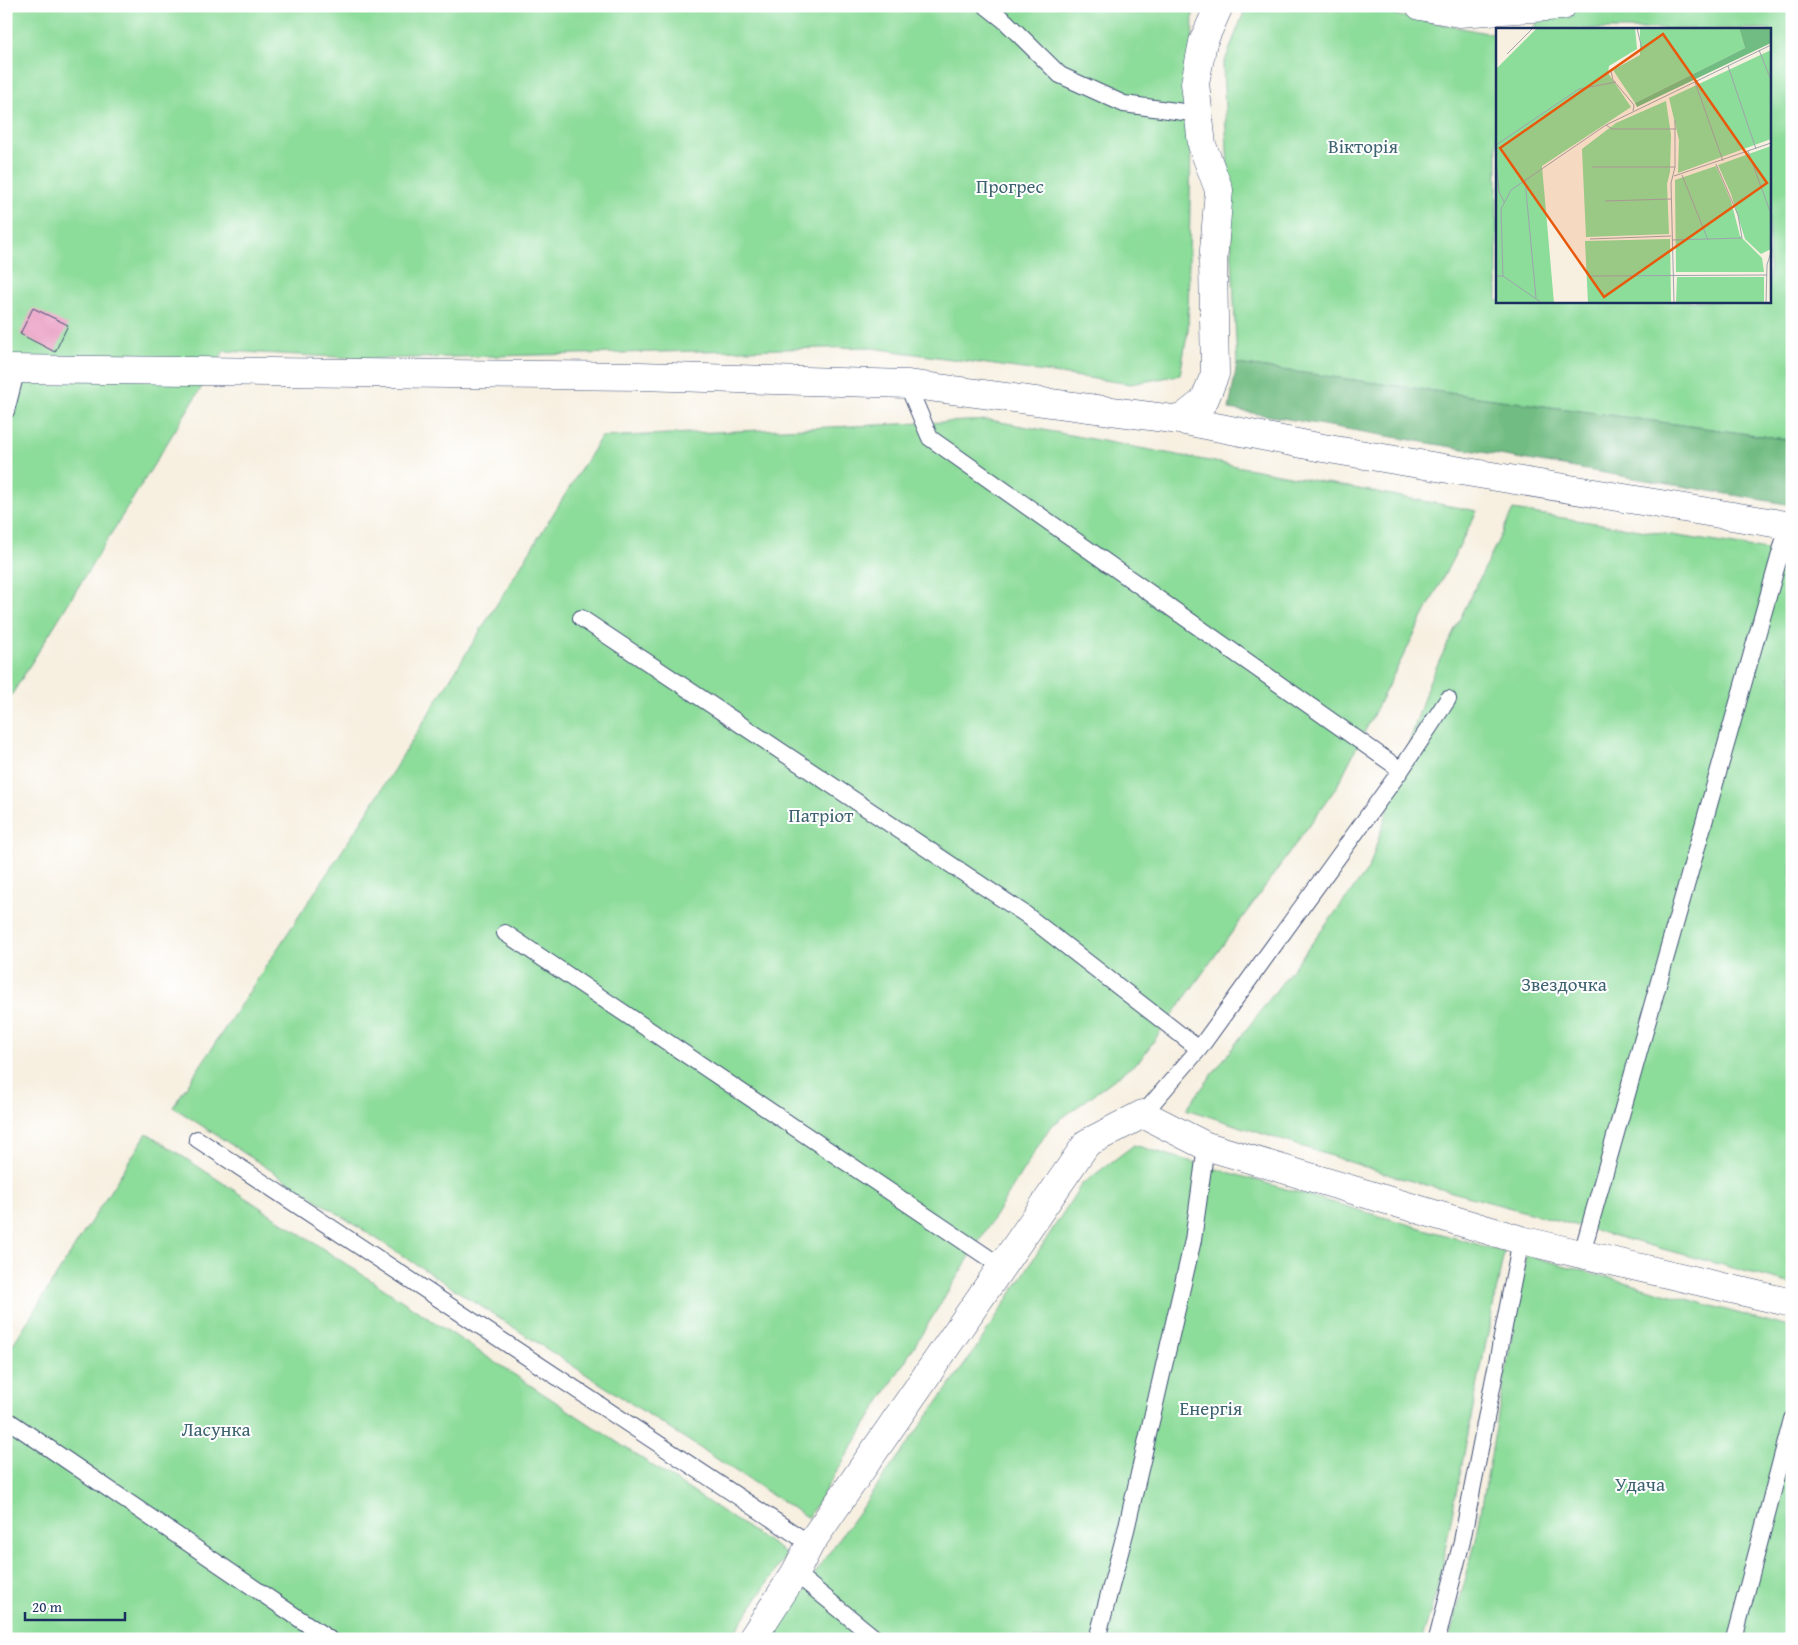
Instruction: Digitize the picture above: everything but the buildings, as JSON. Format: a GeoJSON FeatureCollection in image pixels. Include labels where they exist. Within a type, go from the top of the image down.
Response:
{"type":"FeatureCollection","features":[{"type":"Feature","properties":{"kind":"street"},"geometry":{"type":"LineString","coordinates":[[1180,420],[1204,401],[1215,374],[1213,262],[1219,190],[1202,144],[1195,83],[1203,42],[1219,6]]}},
{"type":"Feature","properties":{"kind":"street"},"geometry":{"type":"LineString","coordinates":[[1420,6],[1459,13],[1562,6]]}},
{"type":"Feature","properties":{"kind":"street"},"geometry":{"type":"LineString","coordinates":[[12,369],[640,376],[907,384],[1180,420],[1323,448],[1790,526]]}},
{"type":"Feature","properties":{"kind":"street"},"geometry":{"type":"LineString","coordinates":[[752,1639],[795,1573],[810,1544],[1087,1143],[1143,1114],[1206,1146],[1521,1240],[1792,1303]]}},
{"type":"Feature","properties":{"kind":"lane"},"geometry":{"type":"LineString","coordinates":[[986,6],[1005,20],[1060,75],[1124,104],[1198,114]]}},
{"type":"Feature","properties":{"kind":"lane"},"geometry":{"type":"LineString","coordinates":[[6,411],[12,369]]}},
{"type":"Feature","properties":{"kind":"lane"},"geometry":{"type":"LineString","coordinates":[[907,384],[930,438],[1401,770]]}},
{"type":"Feature","properties":{"kind":"lane"},"geometry":{"type":"LineString","coordinates":[[1582,1253],[1790,526]]}},
{"type":"Feature","properties":{"kind":"lane"},"geometry":{"type":"LineString","coordinates":[[581,618],[1025,914],[1199,1049]]}},
{"type":"Feature","properties":{"kind":"lane"},"geometry":{"type":"LineString","coordinates":[[1143,1114],[1199,1049],[1401,770],[1448,699]]}},
{"type":"Feature","properties":{"kind":"lane"},"geometry":{"type":"LineString","coordinates":[[504,933],[1002,1267]]}},
{"type":"Feature","properties":{"kind":"lane"},"geometry":{"type":"LineString","coordinates":[[197,1139],[810,1544]]}},
{"type":"Feature","properties":{"kind":"lane"},"geometry":{"type":"LineString","coordinates":[[1097,1639],[1126,1530],[1191,1250],[1206,1146]]}},
{"type":"Feature","properties":{"kind":"lane"},"geometry":{"type":"LineString","coordinates":[[1437,1639],[1462,1541],[1521,1240]]}},
{"type":"Feature","properties":{"kind":"lane"},"geometry":{"type":"LineString","coordinates":[[1734,1639],[1792,1420]]}},
{"type":"Feature","properties":{"kind":"lane"},"geometry":{"type":"LineString","coordinates":[[10,1421],[329,1639]]}},
{"type":"Feature","properties":{"kind":"lane"},"geometry":{"type":"LineString","coordinates":[[795,1573],[876,1639]]}},
{"type":"Feature","properties":{"kind":"green space","name":"Прогрес"},"geometry":{"type":"Polygon","coordinates":[[[6,6],[1193,6],[1188,330],[1180,375],[1131,384],[865,347],[373,359],[224,351],[6,704],[6,6]]]}},
{"type":"Feature","properties":{"kind":"green space","name":"Вікторія"},"geometry":{"type":"Polygon","coordinates":[[[1549,6],[1792,6],[1792,440],[1237,364],[1223,66],[1246,7],[1375,11],[1496,35],[1496,302],[1770,302],[1770,28],[1533,28],[1549,6]]]}},
{"type":"Feature","properties":{"kind":"green space"},"geometry":{"type":"Polygon","coordinates":[[[1237,364],[1792,440],[1792,505],[1229,409],[1237,364]]]}},
{"type":"Feature","properties":{"kind":"green space","name":"Патріот"},"geometry":{"type":"Polygon","coordinates":[[[990,420],[1477,511],[1336,788],[1140,1060],[1050,1127],[808,1518],[173,1107],[363,819],[601,437],[990,420]]]}},
{"type":"Feature","properties":{"kind":"green space","name":"Звездочка"},"geometry":{"type":"Polygon","coordinates":[[[1513,510],[1792,554],[1792,1284],[1393,1176],[1186,1109],[1369,868],[1429,682],[1513,510]]]}},
{"type":"Feature","properties":{"kind":"green space","name":"Ласунка"},"geometry":{"type":"Polygon","coordinates":[[[147,1133],[787,1554],[730,1639],[6,1639],[6,1355],[147,1133]]]}},
{"type":"Feature","properties":{"kind":"green space","name":"Енергія"},"geometry":{"type":"Polygon","coordinates":[[[1134,1145],[1504,1252],[1437,1590],[1422,1639],[775,1639],[819,1567],[975,1350],[1081,1185],[1134,1145]]]}},
{"type":"Feature","properties":{"kind":"green space","name":"Удача"},"geometry":{"type":"Polygon","coordinates":[[[1526,1255],[1792,1328],[1792,1639],[1449,1639],[1476,1540],[1526,1255]]]}}]}
